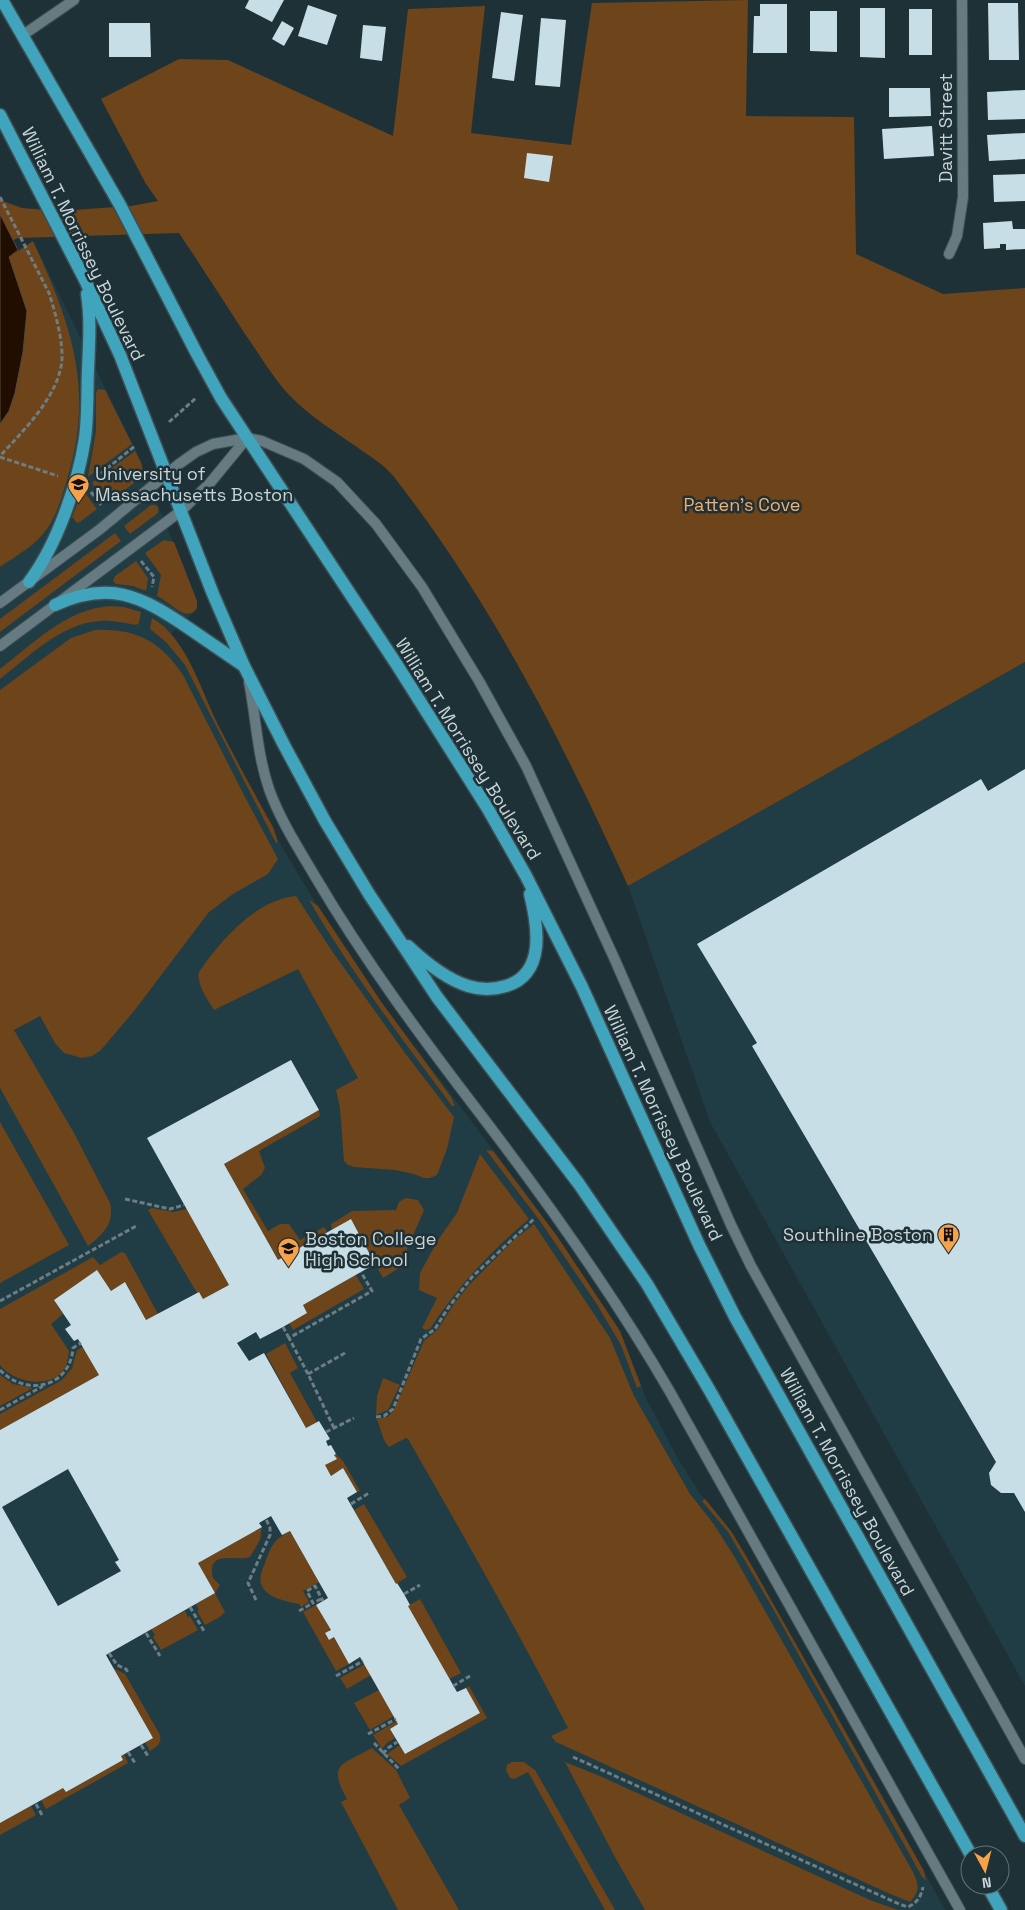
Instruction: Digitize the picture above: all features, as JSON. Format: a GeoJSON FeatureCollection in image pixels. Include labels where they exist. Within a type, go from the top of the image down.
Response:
{"type":"FeatureCollection","features":[{"type":"Feature","properties":{"kind":"main road","name":"William T. Morrissey Boulevard"},"geometry":{"type":"LineString","coordinates":[[2,0],[120,204],[208,376],[463,767],[526,876],[582,988],[727,1303],[1025,1836]]}},
{"type":"Feature","properties":{"kind":"main road","name":"William T. Morrissey Boulevard"},"geometry":{"type":"LineString","coordinates":[[0,115],[85,280],[120,355],[213,594],[244,666],[325,821],[390,928],[454,1020],[585,1192],[647,1284],[710,1390],[964,1845]]}},
{"type":"Feature","properties":{"kind":"main road"},"geometry":{"type":"LineString","coordinates":[[29,582],[41,564],[67,505],[78,470],[84,438],[89,340],[89,311],[85,280]]}},
{"type":"Feature","properties":{"kind":"main road"},"geometry":{"type":"LineString","coordinates":[[55,605],[72,597],[90,594],[117,594],[137,598],[160,609],[244,666]]}},
{"type":"Feature","properties":{"kind":"main road"},"geometry":{"type":"LineString","coordinates":[[390,928],[433,967],[466,986],[492,990],[510,985],[525,976],[536,953],[534,913],[526,876]]}},
{"type":"Feature","properties":{"kind":"main road"},"geometry":{"type":"LineString","coordinates":[[993,1895],[1001,1910]]}},
{"type":"Feature","properties":{"kind":"street"},"geometry":{"type":"LineString","coordinates":[[23,35],[74,0]]}},
{"type":"Feature","properties":{"kind":"street","name":"Davitt Street"},"geometry":{"type":"LineString","coordinates":[[949,254],[957,236],[963,197],[962,0]]}},
{"type":"Feature","properties":{"kind":"street"},"geometry":{"type":"LineString","coordinates":[[0,603],[112,520],[166,474],[196,452],[213,444],[247,438]]}},
{"type":"Feature","properties":{"kind":"street"},"geometry":{"type":"LineString","coordinates":[[0,646],[181,511],[210,483],[247,438]]}},
{"type":"Feature","properties":{"kind":"street","name":"William T. Morrissey Boulevard"},"geometry":{"type":"LineString","coordinates":[[247,438],[276,445],[304,458],[331,477],[354,499],[405,562],[479,681],[546,806],[745,1254],[796,1350],[1025,1759]]}},
{"type":"Feature","properties":{"kind":"street","name":"William T. Morrissey Boulevard"},"geometry":{"type":"LineString","coordinates":[[244,666],[266,781],[275,805],[303,857],[382,982],[534,1184],[627,1320],[670,1392],[960,1910]]}},
{"type":"Feature","properties":{"kind":"path"},"geometry":{"type":"LineString","coordinates":[[0,197],[49,293],[62,352],[60,368],[53,388],[42,407],[0,457],[64,478]]}},
{"type":"Feature","properties":{"kind":"path"},"geometry":{"type":"LineString","coordinates":[[168,422],[196,398]]}},
{"type":"Feature","properties":{"kind":"path"},"geometry":{"type":"LineString","coordinates":[[93,479],[135,446]]}},
{"type":"Feature","properties":{"kind":"path"},"geometry":{"type":"LineString","coordinates":[[86,485],[101,505]]}},
{"type":"Feature","properties":{"kind":"path"},"geometry":{"type":"LineString","coordinates":[[140,558],[154,577],[150,593]]}},
{"type":"Feature","properties":{"kind":"path"},"geometry":{"type":"LineString","coordinates":[[125,1199],[170,1208],[184,1205]]}},
{"type":"Feature","properties":{"kind":"path"},"geometry":{"type":"LineString","coordinates":[[376,1417],[384,1416],[393,1409],[421,1339],[434,1329],[472,1277],[535,1218]]}},
{"type":"Feature","properties":{"kind":"path"},"geometry":{"type":"LineString","coordinates":[[0,1301],[138,1225]]}},
{"type":"Feature","properties":{"kind":"path"},"geometry":{"type":"LineString","coordinates":[[289,1338],[372,1292],[361,1272]]}},
{"type":"Feature","properties":{"kind":"path"},"geometry":{"type":"LineString","coordinates":[[283,1327],[334,1428]]}},
{"type":"Feature","properties":{"kind":"path"},"geometry":{"type":"LineString","coordinates":[[0,1410],[47,1384],[58,1380],[72,1360],[74,1348],[81,1343]]}},
{"type":"Feature","properties":{"kind":"path"},"geometry":{"type":"LineString","coordinates":[[308,1374],[345,1353]]}},
{"type":"Feature","properties":{"kind":"path"},"geometry":{"type":"LineString","coordinates":[[0,1370],[8,1377],[22,1383],[47,1384]]}},
{"type":"Feature","properties":{"kind":"path"},"geometry":{"type":"LineString","coordinates":[[326,1432],[354,1418]]}},
{"type":"Feature","properties":{"kind":"path"},"geometry":{"type":"LineString","coordinates":[[351,1504],[369,1493]]}},
{"type":"Feature","properties":{"kind":"path"},"geometry":{"type":"LineString","coordinates":[[256,1600],[248,1583],[270,1535],[270,1528],[266,1519]]}},
{"type":"Feature","properties":{"kind":"path"},"geometry":{"type":"LineString","coordinates":[[404,1594],[420,1585]]}},
{"type":"Feature","properties":{"kind":"path"},"geometry":{"type":"LineString","coordinates":[[299,1611],[322,1600],[315,1586],[306,1591],[313,1603]]}},
{"type":"Feature","properties":{"kind":"path"},"geometry":{"type":"LineString","coordinates":[[190,1607],[204,1631]]}},
{"type":"Feature","properties":{"kind":"path"},"geometry":{"type":"LineString","coordinates":[[146,1633],[160,1656]]}},
{"type":"Feature","properties":{"kind":"path"},"geometry":{"type":"LineString","coordinates":[[110,1653],[117,1665],[126,1669],[129,1674]]}},
{"type":"Feature","properties":{"kind":"path"},"geometry":{"type":"LineString","coordinates":[[336,1676],[363,1661]]}},
{"type":"Feature","properties":{"kind":"path"},"geometry":{"type":"LineString","coordinates":[[453,1686],[470,1676]]}},
{"type":"Feature","properties":{"kind":"path"},"geometry":{"type":"LineString","coordinates":[[368,1734],[396,1719]]}},
{"type":"Feature","properties":{"kind":"path"},"geometry":{"type":"LineString","coordinates":[[383,1754],[397,1742]]}},
{"type":"Feature","properties":{"kind":"path"},"geometry":{"type":"LineString","coordinates":[[374,1743],[400,1770]]}},
{"type":"Feature","properties":{"kind":"path"},"geometry":{"type":"LineString","coordinates":[[141,1745],[148,1756]]}},
{"type":"Feature","properties":{"kind":"path"},"geometry":{"type":"LineString","coordinates":[[128,1752],[135,1763]]}},
{"type":"Feature","properties":{"kind":"path"},"geometry":{"type":"LineString","coordinates":[[573,1757],[899,1904],[908,1907],[914,1904],[919,1898],[923,1887]]}},
{"type":"Feature","properties":{"kind":"path"},"geometry":{"type":"LineString","coordinates":[[36,1804],[42,1815]]}},
{"type":"Feature","properties":{"kind":"shaded area"},"geometry":{"type":"Polygon","coordinates":[[[0,214],[18,250],[9,257],[27,311],[23,352],[15,393],[9,411],[0,424],[0,214]]]}},
{"type":"Feature","properties":{"kind":"shaded area","name":"Boston College High School"},"geometry":{"type":"Polygon","coordinates":[[[33,241],[137,453],[197,601],[196,610],[171,634],[179,644],[278,840],[322,914],[382,1003],[534,1204],[620,1331],[646,1398],[678,1459],[699,1492],[731,1531],[749,1561],[945,1910],[0,1910],[0,424],[9,411],[19,250],[33,241]]]}},
{"type":"Feature","properties":{"kind":"shaded area","name":"Southline Boston"},"geometry":{"type":"Polygon","coordinates":[[[1025,662],[1025,1686],[710,1122],[628,886],[1025,662]]]}},
{"type":"Feature","properties":{"kind":"green space","name":"Patten's Cove"},"geometry":{"type":"Polygon","coordinates":[[[748,0],[746,116],[854,117],[856,254],[943,294],[1025,288],[1025,662],[628,886],[578,779],[523,674],[494,623],[429,524],[386,469],[372,457],[314,417],[290,396],[272,374],[179,233],[18,238],[2,245],[0,393],[0,200],[22,208],[58,211],[131,206],[158,201],[146,184],[101,99],[179,59],[228,60],[393,136],[408,9],[485,6],[471,133],[571,145],[592,3],[748,0]]]}},
{"type":"Feature","properties":{"kind":"green space"},"geometry":{"type":"Polygon","coordinates":[[[33,241],[47,271],[68,329],[75,357],[79,386],[79,416],[75,447],[67,480],[54,518],[37,540],[0,567],[0,424],[9,411],[15,393],[23,352],[27,311],[9,257],[33,241]]]}},
{"type":"Feature","properties":{"kind":"green space"},"geometry":{"type":"Polygon","coordinates":[[[98,389],[105,390],[132,444],[88,477],[96,431],[96,393],[98,389]]]}},
{"type":"Feature","properties":{"kind":"green space"},"geometry":{"type":"Polygon","coordinates":[[[135,451],[142,466],[139,477],[129,487],[106,502],[92,483],[135,451]]]}},
{"type":"Feature","properties":{"kind":"green space"},"geometry":{"type":"Polygon","coordinates":[[[83,490],[97,509],[77,523],[72,517],[83,490]]]}},
{"type":"Feature","properties":{"kind":"green space"},"geometry":{"type":"Polygon","coordinates":[[[151,505],[158,507],[158,513],[130,534],[124,526],[151,505]]]}},
{"type":"Feature","properties":{"kind":"green space"},"geometry":{"type":"Polygon","coordinates":[[[115,533],[121,541],[0,632],[0,619],[115,533]]]}},
{"type":"Feature","properties":{"kind":"green space"},"geometry":{"type":"Polygon","coordinates":[[[164,540],[174,542],[197,601],[197,608],[188,614],[183,613],[157,596],[161,575],[145,553],[164,540]]]}},
{"type":"Feature","properties":{"kind":"green space"},"geometry":{"type":"Polygon","coordinates":[[[136,561],[148,578],[146,591],[133,586],[116,584],[113,581],[115,576],[136,561]]]}},
{"type":"Feature","properties":{"kind":"green space"},"geometry":{"type":"Polygon","coordinates":[[[110,606],[124,607],[141,612],[139,623],[136,625],[101,621],[86,623],[73,628],[47,642],[0,679],[0,669],[51,629],[79,613],[110,606]]]}},
{"type":"Feature","properties":{"kind":"green space"},"geometry":{"type":"Polygon","coordinates":[[[152,618],[174,638],[191,665],[217,723],[273,827],[278,842],[276,843],[185,665],[166,642],[150,629],[152,618]]]}},
{"type":"Feature","properties":{"kind":"green space"},"geometry":{"type":"Polygon","coordinates":[[[95,630],[122,631],[134,634],[156,645],[175,663],[278,859],[268,874],[233,894],[209,912],[134,1011],[101,1050],[92,1056],[82,1058],[64,1053],[55,1043],[40,1016],[14,1030],[74,1133],[110,1203],[111,1217],[106,1228],[88,1246],[0,1088],[0,690],[71,638],[95,630]]]}},
{"type":"Feature","properties":{"kind":"green space"},"geometry":{"type":"Polygon","coordinates":[[[296,896],[332,951],[405,1053],[454,1117],[447,1149],[437,1175],[424,1178],[395,1170],[354,1167],[344,1161],[340,1108],[336,1090],[358,1078],[298,969],[214,1010],[203,992],[199,982],[199,972],[229,935],[254,913],[267,905],[281,899],[296,896]]]}},
{"type":"Feature","properties":{"kind":"green space"},"geometry":{"type":"Polygon","coordinates":[[[309,900],[318,906],[382,1003],[451,1097],[455,1106],[452,1106],[378,1005],[342,953],[309,900]]]}},
{"type":"Feature","properties":{"kind":"green space"},"geometry":{"type":"Polygon","coordinates":[[[319,1110],[320,1116],[259,1151],[265,1168],[261,1175],[243,1189],[268,1231],[280,1224],[289,1224],[300,1240],[324,1227],[327,1232],[278,1260],[224,1164],[319,1110]]]}},
{"type":"Feature","properties":{"kind":"green space"},"geometry":{"type":"Polygon","coordinates":[[[0,1122],[69,1245],[0,1283],[0,1122]]]}},
{"type":"Feature","properties":{"kind":"green space"},"geometry":{"type":"Polygon","coordinates":[[[486,1150],[493,1151],[557,1236],[620,1331],[641,1386],[637,1388],[621,1345],[596,1303],[540,1221],[486,1150]]]}},
{"type":"Feature","properties":{"kind":"green space"},"geometry":{"type":"Polygon","coordinates":[[[480,1154],[529,1219],[475,1270],[430,1329],[426,1330],[422,1328],[437,1298],[419,1290],[420,1273],[438,1240],[457,1213],[480,1154]]]}},
{"type":"Feature","properties":{"kind":"green space"},"geometry":{"type":"Polygon","coordinates":[[[406,1198],[418,1200],[424,1210],[399,1268],[383,1278],[351,1219],[332,1230],[331,1224],[352,1211],[396,1210],[399,1202],[406,1198]]]}},
{"type":"Feature","properties":{"kind":"green space"},"geometry":{"type":"Polygon","coordinates":[[[152,1208],[173,1212],[187,1209],[229,1285],[203,1299],[199,1292],[197,1293],[148,1210],[152,1208]]]}},
{"type":"Feature","properties":{"kind":"green space"},"geometry":{"type":"Polygon","coordinates":[[[534,1224],[610,1338],[634,1396],[690,1494],[713,1523],[734,1556],[913,1872],[918,1888],[910,1902],[556,1742],[551,1736],[568,1728],[449,1510],[408,1439],[406,1438],[389,1447],[384,1440],[377,1419],[387,1417],[393,1412],[424,1341],[438,1329],[469,1285],[514,1240],[534,1224]]]}},
{"type":"Feature","properties":{"kind":"green space"},"geometry":{"type":"Polygon","coordinates":[[[121,1252],[125,1253],[158,1314],[146,1320],[126,1283],[111,1291],[97,1271],[54,1300],[63,1314],[51,1324],[69,1351],[68,1360],[63,1371],[54,1378],[38,1382],[20,1379],[5,1371],[0,1365],[0,1309],[93,1257],[100,1265],[121,1252]]]}},
{"type":"Feature","properties":{"kind":"green space"},"geometry":{"type":"Polygon","coordinates":[[[356,1275],[364,1289],[293,1330],[289,1323],[307,1313],[303,1305],[356,1275]]]}},
{"type":"Feature","properties":{"kind":"green space"},"geometry":{"type":"Polygon","coordinates":[[[285,1343],[298,1368],[290,1373],[317,1422],[306,1428],[266,1354],[285,1343]]]}},
{"type":"Feature","properties":{"kind":"green space"},"geometry":{"type":"Polygon","coordinates":[[[83,1347],[99,1375],[0,1430],[0,1414],[62,1380],[72,1368],[77,1350],[83,1347]]]}},
{"type":"Feature","properties":{"kind":"green space"},"geometry":{"type":"Polygon","coordinates":[[[0,1375],[13,1384],[33,1388],[0,1406],[0,1375]]]}},
{"type":"Feature","properties":{"kind":"green space"},"geometry":{"type":"Polygon","coordinates":[[[383,1378],[400,1385],[388,1410],[376,1415],[377,1396],[383,1378]]]}},
{"type":"Feature","properties":{"kind":"green space"},"geometry":{"type":"Polygon","coordinates":[[[336,1454],[343,1461],[360,1491],[357,1492],[343,1468],[331,1476],[325,1465],[336,1459],[334,1455],[336,1454]]]}},
{"type":"Feature","properties":{"kind":"green space"},"geometry":{"type":"Polygon","coordinates":[[[705,1499],[731,1531],[749,1561],[924,1871],[926,1881],[772,1607],[728,1532],[702,1501],[705,1499]]]}},
{"type":"Feature","properties":{"kind":"green space"},"geometry":{"type":"Polygon","coordinates":[[[364,1504],[407,1577],[396,1584],[354,1510],[364,1504]]]}},
{"type":"Feature","properties":{"kind":"green space"},"geometry":{"type":"Polygon","coordinates":[[[262,1527],[260,1540],[250,1557],[218,1559],[214,1563],[212,1569],[213,1578],[220,1585],[215,1593],[198,1563],[262,1527]]]}},
{"type":"Feature","properties":{"kind":"green space"},"geometry":{"type":"Polygon","coordinates":[[[290,1531],[319,1582],[303,1591],[309,1602],[301,1607],[299,1604],[272,1596],[263,1588],[261,1581],[262,1570],[272,1546],[281,1536],[290,1531]]]}},
{"type":"Feature","properties":{"kind":"green space"},"geometry":{"type":"Polygon","coordinates":[[[215,1593],[225,1612],[205,1625],[197,1611],[199,1610],[196,1604],[215,1593]]]}},
{"type":"Feature","properties":{"kind":"green space"},"geometry":{"type":"Polygon","coordinates":[[[420,1599],[461,1673],[449,1679],[408,1606],[420,1599]]]}},
{"type":"Feature","properties":{"kind":"green space"},"geometry":{"type":"Polygon","coordinates":[[[316,1605],[331,1630],[325,1634],[329,1640],[334,1637],[349,1664],[336,1671],[303,1612],[316,1605]]]}},
{"type":"Feature","properties":{"kind":"green space"},"geometry":{"type":"Polygon","coordinates":[[[185,1611],[198,1630],[161,1650],[153,1637],[155,1635],[151,1629],[185,1611]]]}},
{"type":"Feature","properties":{"kind":"green space"},"geometry":{"type":"Polygon","coordinates":[[[365,1664],[371,1675],[347,1689],[340,1678],[365,1664]]]}},
{"type":"Feature","properties":{"kind":"green space"},"geometry":{"type":"Polygon","coordinates":[[[113,1668],[125,1674],[159,1733],[159,1743],[150,1751],[145,1742],[152,1738],[113,1668]]]}},
{"type":"Feature","properties":{"kind":"green space"},"geometry":{"type":"Polygon","coordinates":[[[469,1686],[487,1718],[401,1766],[387,1754],[400,1745],[405,1754],[479,1713],[466,1688],[469,1686]]]}},
{"type":"Feature","properties":{"kind":"green space"},"geometry":{"type":"Polygon","coordinates":[[[379,1690],[394,1716],[370,1730],[354,1703],[379,1690]]]}},
{"type":"Feature","properties":{"kind":"green space"},"geometry":{"type":"Polygon","coordinates":[[[397,1721],[398,1724],[390,1729],[395,1738],[382,1749],[373,1735],[397,1721]]]}},
{"type":"Feature","properties":{"kind":"green space"},"geometry":{"type":"Polygon","coordinates":[[[372,1748],[396,1770],[410,1798],[399,1805],[459,1910],[398,1910],[341,1802],[347,1799],[338,1778],[341,1766],[372,1748]]]}},
{"type":"Feature","properties":{"kind":"green space"},"geometry":{"type":"Polygon","coordinates":[[[124,1754],[128,1763],[46,1809],[41,1800],[63,1788],[66,1792],[123,1760],[121,1756],[124,1754]]]}},
{"type":"Feature","properties":{"kind":"green space"},"geometry":{"type":"Polygon","coordinates":[[[512,1762],[524,1762],[535,1770],[615,1910],[605,1910],[528,1772],[514,1779],[510,1778],[506,1770],[507,1765],[512,1762]]]}},
{"type":"Feature","properties":{"kind":"green space"},"geometry":{"type":"Polygon","coordinates":[[[565,1762],[600,1776],[870,1900],[898,1910],[645,1910],[565,1762]]]}},
{"type":"Feature","properties":{"kind":"green space"},"geometry":{"type":"Polygon","coordinates":[[[31,1806],[36,1815],[0,1835],[0,1823],[31,1806]]]}},
{"type":"Feature","properties":{"kind":"building"},"geometry":{"type":"Polygon","coordinates":[[[249,0],[284,0],[272,22],[245,8],[249,0]]]}},
{"type":"Feature","properties":{"kind":"building"},"geometry":{"type":"Polygon","coordinates":[[[988,3],[1018,3],[1019,60],[989,60],[988,3]]]}},
{"type":"Feature","properties":{"kind":"building"},"geometry":{"type":"Polygon","coordinates":[[[760,4],[787,4],[787,53],[753,53],[754,16],[760,16],[760,4]]]}},
{"type":"Feature","properties":{"kind":"building"},"geometry":{"type":"Polygon","coordinates":[[[308,5],[337,15],[327,45],[298,36],[308,5]]]}},
{"type":"Feature","properties":{"kind":"building"},"geometry":{"type":"Polygon","coordinates":[[[860,8],[885,8],[885,58],[860,57],[860,8]]]}},
{"type":"Feature","properties":{"kind":"building"},"geometry":{"type":"Polygon","coordinates":[[[909,9],[932,9],[932,55],[909,55],[909,9]]]}},
{"type":"Feature","properties":{"kind":"building"},"geometry":{"type":"Polygon","coordinates":[[[810,11],[837,11],[837,52],[810,51],[810,11]]]}},
{"type":"Feature","properties":{"kind":"building"},"geometry":{"type":"Polygon","coordinates":[[[501,12],[523,15],[514,81],[492,78],[501,12]]]}},
{"type":"Feature","properties":{"kind":"building"},"geometry":{"type":"Polygon","coordinates":[[[541,18],[566,20],[560,87],[535,85],[541,18]]]}},
{"type":"Feature","properties":{"kind":"building"},"geometry":{"type":"Polygon","coordinates":[[[282,21],[294,28],[284,46],[272,39],[282,21]]]}},
{"type":"Feature","properties":{"kind":"building"},"geometry":{"type":"Polygon","coordinates":[[[109,23],[150,23],[151,57],[109,57],[109,23]]]}},
{"type":"Feature","properties":{"kind":"building"},"geometry":{"type":"Polygon","coordinates":[[[363,25],[386,27],[382,61],[360,58],[363,25]]]}},
{"type":"Feature","properties":{"kind":"building"},"geometry":{"type":"Polygon","coordinates":[[[889,88],[930,88],[931,116],[889,117],[889,88]]]}},
{"type":"Feature","properties":{"kind":"building"},"geometry":{"type":"Polygon","coordinates":[[[1025,90],[1025,119],[988,120],[987,92],[1025,90]]]}},
{"type":"Feature","properties":{"kind":"building"},"geometry":{"type":"Polygon","coordinates":[[[932,126],[934,156],[884,159],[882,129],[932,126]]]}},
{"type":"Feature","properties":{"kind":"building"},"geometry":{"type":"Polygon","coordinates":[[[1025,133],[1025,159],[989,161],[987,135],[1025,133]]]}},
{"type":"Feature","properties":{"kind":"building"},"geometry":{"type":"Polygon","coordinates":[[[527,153],[553,156],[549,182],[524,178],[527,153]]]}},
{"type":"Feature","properties":{"kind":"building"},"geometry":{"type":"Polygon","coordinates":[[[1025,174],[1025,201],[994,202],[993,175],[1025,174]]]}},
{"type":"Feature","properties":{"kind":"building"},"geometry":{"type":"Polygon","coordinates":[[[1012,221],[1013,229],[1025,229],[1025,249],[1006,250],[1006,244],[1000,244],[1000,248],[984,249],[983,223],[1012,221]]]}},
{"type":"Feature","properties":{"kind":"building","name":"Southline Boston"},"geometry":{"type":"Polygon","coordinates":[[[1025,769],[1025,1512],[1014,1493],[1001,1493],[991,1485],[989,1473],[996,1462],[752,1046],[757,1043],[697,944],[981,779],[988,791],[1025,769]]]}},
{"type":"Feature","properties":{"kind":"building"},"geometry":{"type":"Polygon","coordinates":[[[291,1060],[319,1110],[224,1164],[278,1260],[351,1219],[375,1264],[303,1305],[307,1313],[283,1327],[260,1339],[256,1332],[237,1343],[249,1361],[264,1353],[306,1428],[319,1421],[330,1439],[326,1441],[328,1446],[331,1445],[336,1454],[334,1455],[337,1459],[325,1465],[331,1476],[343,1468],[357,1492],[347,1498],[396,1584],[404,1594],[410,1605],[408,1606],[457,1692],[466,1688],[480,1713],[405,1754],[390,1729],[398,1724],[360,1657],[349,1664],[334,1637],[329,1640],[325,1633],[331,1630],[316,1605],[328,1598],[290,1531],[282,1535],[271,1516],[259,1523],[262,1527],[198,1563],[215,1593],[106,1655],[153,1738],[121,1756],[123,1760],[66,1792],[63,1788],[0,1823],[0,1430],[99,1375],[78,1339],[74,1341],[65,1329],[71,1325],[54,1300],[97,1270],[111,1291],[125,1282],[146,1320],[199,1292],[203,1299],[229,1285],[147,1138],[291,1060]],[[68,1469],[2,1507],[58,1606],[121,1571],[115,1562],[119,1560],[68,1469]]]}},
{"type":"Feature","properties":{"kind":"place","name":"University of Massachusetts Boston"},"geometry":{"type":"Point","coordinates":[79,503]}},
{"type":"Feature","properties":{"kind":"place","name":"Southline Boston"},"geometry":{"type":"Point","coordinates":[949,1254]}},
{"type":"Feature","properties":{"kind":"place","name":"Boston College High School"},"geometry":{"type":"Point","coordinates":[289,1268]}}]}
